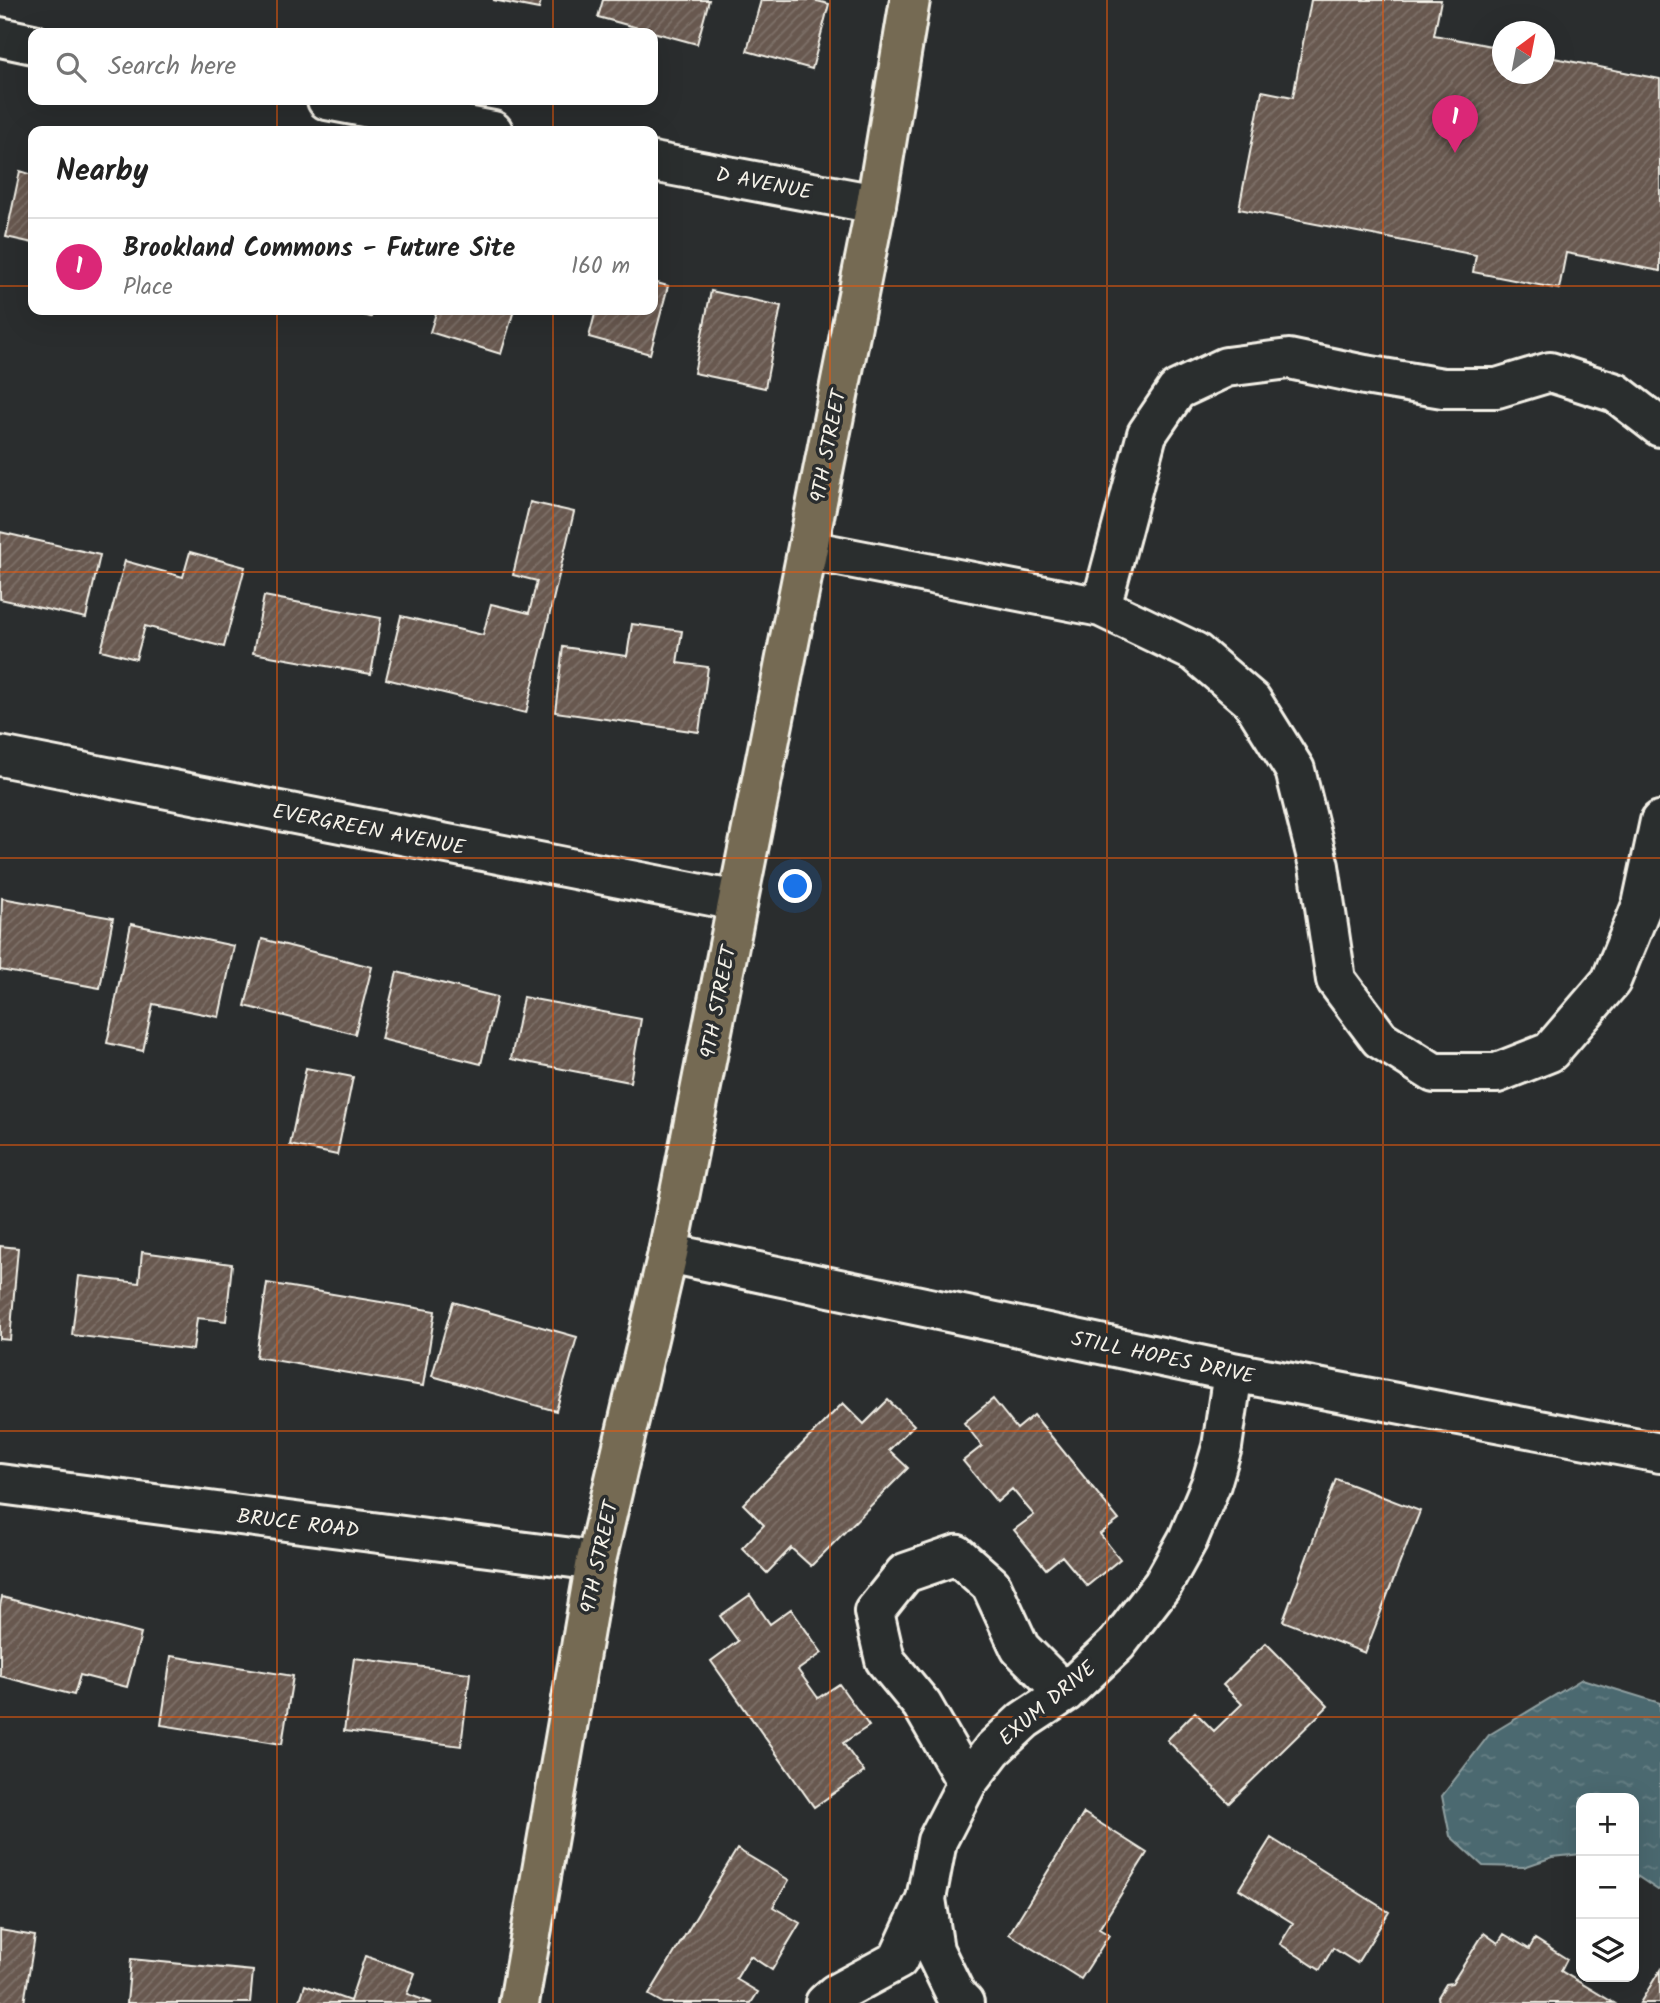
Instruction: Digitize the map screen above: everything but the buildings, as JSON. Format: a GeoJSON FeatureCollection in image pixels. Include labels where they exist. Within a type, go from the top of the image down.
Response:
{"type":"FeatureCollection","features":[{"type":"Feature","properties":{"kind":"main road","name":"9TH STREET"},"geometry":{"type":"LineString","coordinates":[[519,2003],[596,1561],[668,1253],[876,204],[910,0]]}},
{"type":"Feature","properties":{"kind":"street"},"geometry":{"type":"LineString","coordinates":[[0,37],[28,43]]}},
{"type":"Feature","properties":{"kind":"street"},"geometry":{"type":"LineString","coordinates":[[354,105],[466,126]]}},
{"type":"Feature","properties":{"kind":"street","name":"D AVENUE"},"geometry":{"type":"LineString","coordinates":[[658,163],[876,204]]}},
{"type":"Feature","properties":{"kind":"street"},"geometry":{"type":"LineString","coordinates":[[1101,607],[1147,434],[1177,390],[1226,367],[1289,359],[1443,388],[1497,388],[1550,372],[1616,393],[1660,427]]}},
{"type":"Feature","properties":{"kind":"street"},"geometry":{"type":"LineString","coordinates":[[808,550],[1101,607],[1195,652],[1251,701],[1294,770],[1319,866],[1336,979],[1380,1039],[1434,1073],[1497,1073],[1550,1052],[1611,981],[1642,905],[1660,821]]}},
{"type":"Feature","properties":{"kind":"street","name":"EVERGREEN AVENUE"},"geometry":{"type":"LineString","coordinates":[[0,756],[737,901]]}},
{"type":"Feature","properties":{"kind":"street","name":"STILL HOPES DRIVE"},"geometry":{"type":"LineString","coordinates":[[668,1253],[1233,1371],[1660,1454]]}},
{"type":"Feature","properties":{"kind":"street","name":"EXUM DRIVE"},"geometry":{"type":"LineString","coordinates":[[964,2003],[956,1995],[934,1950],[926,1899],[937,1841],[967,1783],[993,1749],[1024,1720],[1065,1693],[1116,1644],[1163,1584],[1188,1539],[1211,1484],[1222,1447],[1233,1371]]}},
{"type":"Feature","properties":{"kind":"street","name":"BRUCE ROAD"},"geometry":{"type":"LineString","coordinates":[[0,1484],[596,1561]]}},
{"type":"Feature","properties":{"kind":"street"},"geometry":{"type":"LineString","coordinates":[[967,1783],[922,1705],[885,1660],[874,1612],[905,1573],[957,1555],[991,1585],[1020,1648],[1065,1693]]}},
{"type":"Feature","properties":{"kind":"street"},"geometry":{"type":"LineString","coordinates":[[825,2003],[835,1994],[898,1960],[926,1899]]}},
{"type":"Feature","properties":{"kind":"water"},"geometry":{"type":"Polygon","coordinates":[[[1582,1679],[1660,1703],[1660,1889],[1639,1877],[1639,1793],[1576,1793],[1576,1855],[1553,1857],[1524,1867],[1483,1866],[1450,1836],[1442,1796],[1489,1735],[1582,1679]]]}},
{"type":"Feature","properties":{"kind":"place","name":"Brookland Commons - Future Site"},"geometry":{"type":"Point","coordinates":[1455,153]}}]}
